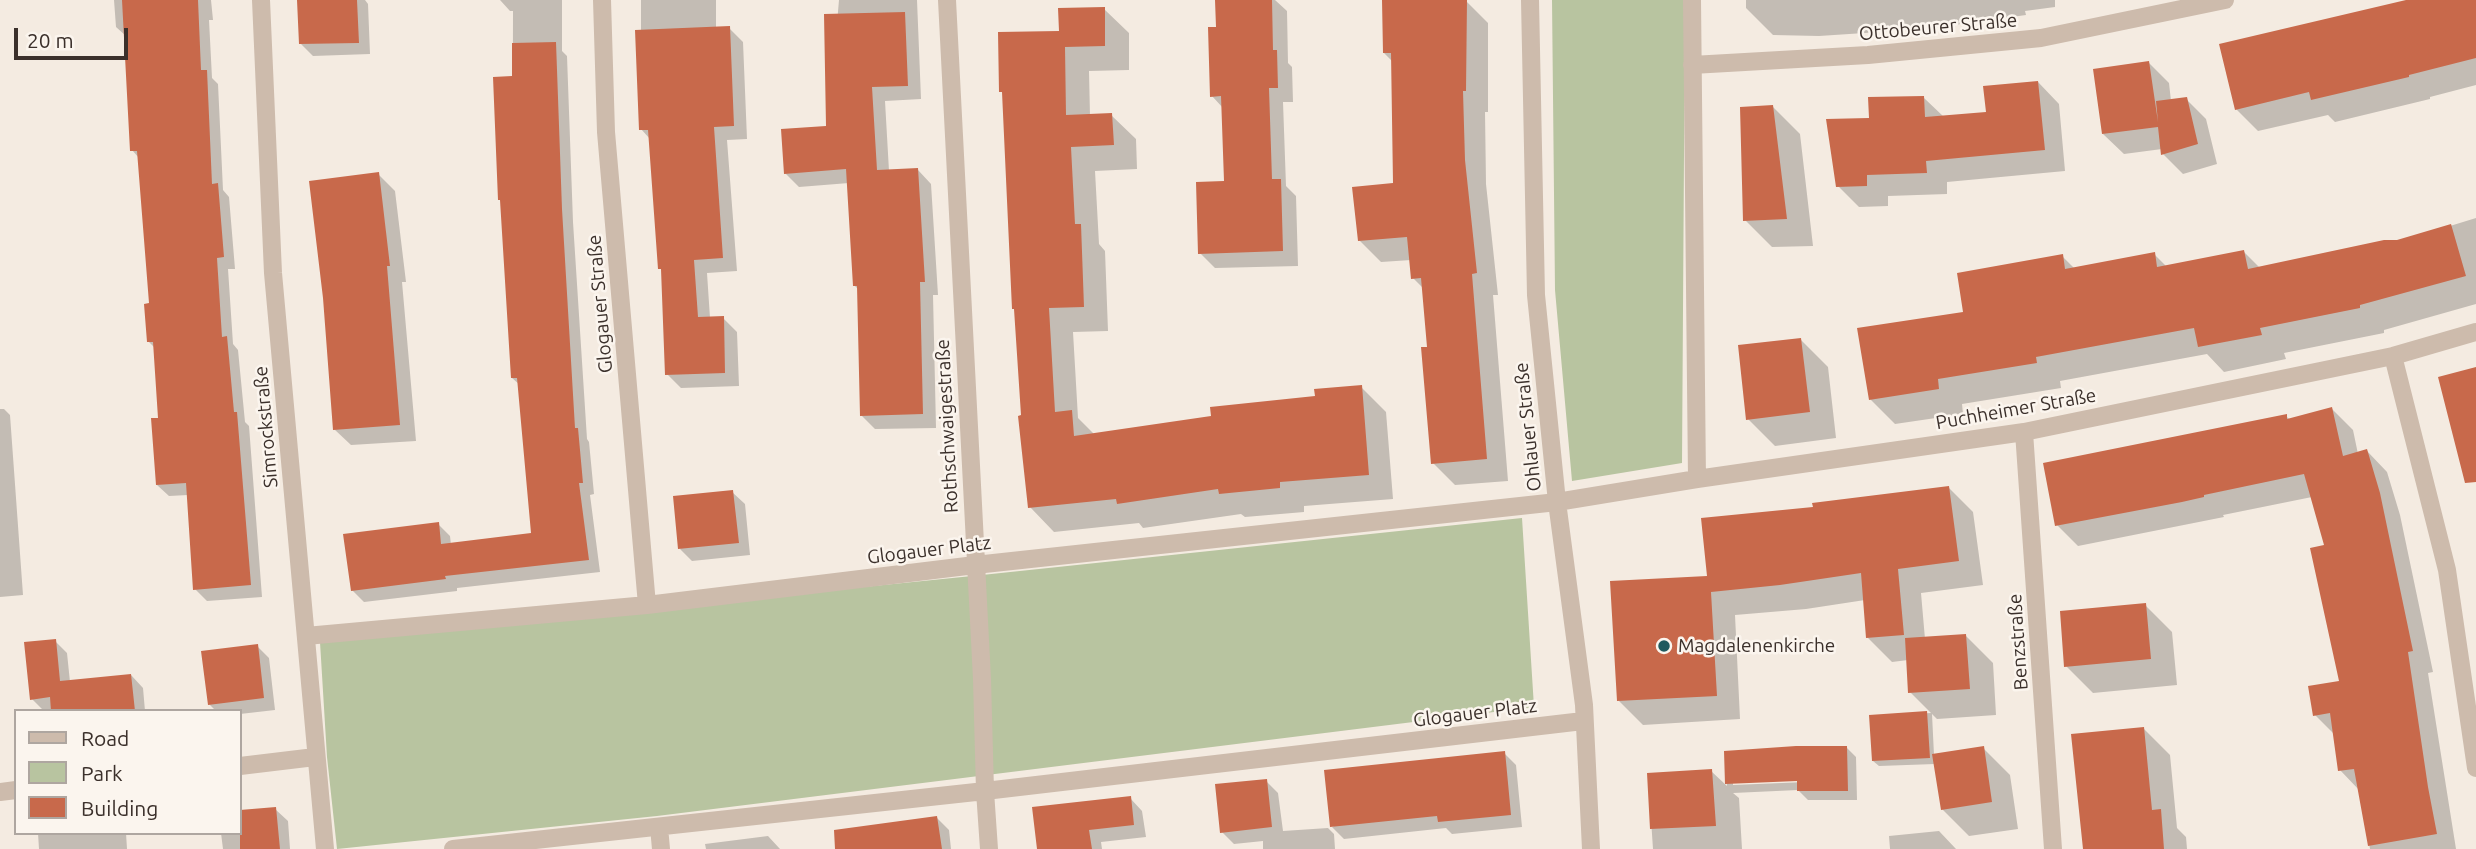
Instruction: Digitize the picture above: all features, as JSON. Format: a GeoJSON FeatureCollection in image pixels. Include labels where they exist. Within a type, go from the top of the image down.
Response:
{"type":"FeatureCollection","features":[{"type":"Feature","properties":{"kind":"street","name":"Simrockstraße"},"geometry":{"type":"LineString","coordinates":[[261,0],[273,273],[325,849]]}},
{"type":"Feature","properties":{"kind":"street","name":"Glogauer Straße"},"geometry":{"type":"LineString","coordinates":[[602,0],[606,132],[647,604]]}},
{"type":"Feature","properties":{"kind":"street","name":"Rothschwaigestraße"},"geometry":{"type":"LineString","coordinates":[[947,0],[989,849]]}},
{"type":"Feature","properties":{"kind":"street","name":"Ohlauer Straße"},"geometry":{"type":"LineString","coordinates":[[1530,0],[1536,295],[1557,502],[1584,705],[1591,849]]}},
{"type":"Feature","properties":{"kind":"street"},"geometry":{"type":"LineString","coordinates":[[1692,0],[1697,479]]}},
{"type":"Feature","properties":{"kind":"street","name":"Ottobeurer Straße"},"geometry":{"type":"LineString","coordinates":[[1692,65],[1868,55],[2041,38],[2225,0]]}},
{"type":"Feature","properties":{"kind":"street","name":"Puchheimer Straße"},"geometry":{"type":"LineString","coordinates":[[1557,502],[2024,432],[2393,356],[2476,332]]}},
{"type":"Feature","properties":{"kind":"street"},"geometry":{"type":"LineString","coordinates":[[2393,356],[2447,570],[2476,768]]}},
{"type":"Feature","properties":{"kind":"street","name":"Benzstraße"},"geometry":{"type":"LineString","coordinates":[[2024,432],[2053,849]]}},
{"type":"Feature","properties":{"kind":"street","name":"Glogauer Platz"},"geometry":{"type":"LineString","coordinates":[[306,636],[647,604],[975,565],[1557,502]]}},
{"type":"Feature","properties":{"kind":"street","name":"Glogauer Platz"},"geometry":{"type":"LineString","coordinates":[[453,849],[659,828],[1583,721]]}},
{"type":"Feature","properties":{"kind":"street"},"geometry":{"type":"LineString","coordinates":[[242,765],[315,757]]}},
{"type":"Feature","properties":{"kind":"street"},"geometry":{"type":"LineString","coordinates":[[659,828],[661,849]]}},
{"type":"Feature","properties":{"kind":"green space"},"geometry":{"type":"Polygon","coordinates":[[[1552,0],[1685,0],[1682,463],[1572,481],[1555,290],[1552,0]]]}},
{"type":"Feature","properties":{"kind":"green space"},"geometry":{"type":"Polygon","coordinates":[[[1522,518],[1534,707],[657,816],[337,849],[327,757],[320,642],[1522,518]]]}},
{"type":"Feature","properties":{"kind":"building"},"geometry":{"type":"Polygon","coordinates":[[[122,0],[198,0],[201,70],[207,70],[212,184],[218,183],[224,257],[217,258],[222,337],[227,336],[234,412],[237,412],[251,585],[193,590],[186,483],[156,485],[151,418],[158,418],[153,342],[147,342],[144,304],[149,303],[137,151],[130,151],[122,0]]]}},
{"type":"Feature","properties":{"kind":"building"},"geometry":{"type":"Polygon","coordinates":[[[297,0],[357,0],[359,43],[299,44],[297,0]]]}},
{"type":"Feature","properties":{"kind":"building"},"geometry":{"type":"Polygon","coordinates":[[[1215,0],[1272,0],[1273,50],[1277,50],[1278,88],[1269,88],[1272,179],[1281,179],[1283,251],[1198,254],[1196,182],[1224,181],[1221,96],[1210,97],[1208,27],[1216,27],[1215,0]]]}},
{"type":"Feature","properties":{"kind":"building"},"geometry":{"type":"Polygon","coordinates":[[[1382,0],[1467,0],[1466,91],[1463,91],[1465,160],[1477,273],[1472,274],[1487,459],[1431,464],[1421,347],[1427,347],[1421,278],[1411,279],[1407,237],[1358,241],[1352,187],[1393,183],[1391,53],[1383,53],[1382,0]]]}},
{"type":"Feature","properties":{"kind":"building"},"geometry":{"type":"Polygon","coordinates":[[[2406,0],[2476,0],[2476,58],[2311,100],[2309,92],[2235,110],[2219,44],[2406,0]]]}},
{"type":"Feature","properties":{"kind":"building"},"geometry":{"type":"Polygon","coordinates":[[[1105,7],[1105,46],[1065,47],[1066,115],[1112,113],[1114,145],[1071,147],[1075,224],[1081,224],[1084,307],[1049,308],[1055,412],[1072,410],[1074,436],[1211,416],[1210,407],[1315,396],[1314,389],[1362,385],[1369,475],[1280,482],[1280,488],[1219,494],[1218,489],[1117,504],[1116,499],[1028,508],[1018,416],[1021,415],[1012,309],[998,32],[1059,31],[1058,8],[1105,7]]]}},
{"type":"Feature","properties":{"kind":"building"},"geometry":{"type":"Polygon","coordinates":[[[905,12],[908,86],[872,87],[877,170],[918,168],[925,282],[920,282],[923,414],[860,416],[857,286],[853,286],[846,169],[784,174],[781,129],[826,126],[824,14],[905,12]]]}},
{"type":"Feature","properties":{"kind":"building"},"geometry":{"type":"Polygon","coordinates":[[[730,26],[734,126],[714,127],[723,258],[694,260],[698,317],[724,316],[725,373],[665,375],[661,269],[658,269],[648,130],[639,130],[635,30],[730,26]]]}},
{"type":"Feature","properties":{"kind":"building"},"geometry":{"type":"Polygon","coordinates":[[[556,42],[562,209],[575,428],[578,428],[583,483],[579,483],[589,560],[445,576],[446,579],[351,591],[343,534],[439,522],[441,544],[531,533],[517,378],[511,378],[498,200],[493,77],[512,76],[512,43],[556,42]]]}},
{"type":"Feature","properties":{"kind":"building"},"geometry":{"type":"Polygon","coordinates":[[[2149,61],[2158,122],[2156,101],[2187,97],[2198,144],[2161,155],[2158,127],[2102,134],[2093,69],[2149,61]]]}},
{"type":"Feature","properties":{"kind":"building"},"geometry":{"type":"Polygon","coordinates":[[[2038,81],[2045,150],[1926,161],[1927,173],[1867,175],[1867,186],[1836,187],[1826,119],[1869,118],[1868,97],[1924,96],[1925,117],[1986,112],[1983,86],[2038,81]]]}},
{"type":"Feature","properties":{"kind":"building"},"geometry":{"type":"Polygon","coordinates":[[[1773,105],[1787,219],[1743,221],[1740,107],[1773,105]]]}},
{"type":"Feature","properties":{"kind":"building"},"geometry":{"type":"Polygon","coordinates":[[[379,172],[390,266],[387,266],[400,425],[333,430],[323,298],[309,181],[379,172]]]}},
{"type":"Feature","properties":{"kind":"building"},"geometry":{"type":"Polygon","coordinates":[[[2451,224],[2466,276],[2360,305],[2360,308],[2260,328],[2262,335],[2198,347],[2194,328],[2036,357],[2037,363],[1938,379],[1939,389],[1869,400],[1857,328],[1963,312],[1957,273],[2063,254],[2065,269],[2155,252],[2157,267],[2244,250],[2248,269],[2384,240],[2397,240],[2451,224]]]}},
{"type":"Feature","properties":{"kind":"building"},"geometry":{"type":"Polygon","coordinates":[[[1801,338],[1810,412],[1746,420],[1738,345],[1801,338]]]}},
{"type":"Feature","properties":{"kind":"building"},"geometry":{"type":"Polygon","coordinates":[[[2476,367],[2476,482],[2465,483],[2438,377],[2476,367]]]}},
{"type":"Feature","properties":{"kind":"building"},"geometry":{"type":"Polygon","coordinates":[[[2332,407],[2343,456],[2367,449],[2380,493],[2413,651],[2408,652],[2437,834],[2368,846],[2354,769],[2338,771],[2330,713],[2313,716],[2308,686],[2339,681],[2310,548],[2324,545],[2304,474],[2182,502],[2055,526],[2043,463],[2287,414],[2287,419],[2332,407]]]}},
{"type":"Feature","properties":{"kind":"building"},"geometry":{"type":"Polygon","coordinates":[[[1949,486],[1959,561],[1898,569],[1904,635],[1866,638],[1861,573],[1711,592],[1717,696],[1617,701],[1610,581],[1707,576],[1701,518],[1813,507],[1812,503],[1949,486]]]}},
{"type":"Feature","properties":{"kind":"building"},"geometry":{"type":"Polygon","coordinates":[[[733,490],[739,543],[678,549],[673,496],[733,490]]]}},
{"type":"Feature","properties":{"kind":"building"},"geometry":{"type":"Polygon","coordinates":[[[2146,603],[2151,659],[2064,667],[2060,611],[2146,603]]]}},
{"type":"Feature","properties":{"kind":"building"},"geometry":{"type":"Polygon","coordinates":[[[1966,634],[1970,689],[1908,693],[1905,638],[1966,634]]]}},
{"type":"Feature","properties":{"kind":"building"},"geometry":{"type":"Polygon","coordinates":[[[56,639],[60,681],[131,674],[135,709],[51,709],[50,697],[30,700],[24,642],[56,639]]]}},
{"type":"Feature","properties":{"kind":"building"},"geometry":{"type":"Polygon","coordinates":[[[258,644],[264,698],[208,705],[201,651],[258,644]]]}},
{"type":"Feature","properties":{"kind":"building"},"geometry":{"type":"Polygon","coordinates":[[[1927,711],[1930,758],[1872,761],[1869,715],[1927,711]]]}},
{"type":"Feature","properties":{"kind":"building"},"geometry":{"type":"Polygon","coordinates":[[[2144,727],[2152,810],[2161,809],[2164,849],[2083,849],[2071,734],[2144,727]]]}},
{"type":"Feature","properties":{"kind":"building"},"geometry":{"type":"Polygon","coordinates":[[[1847,746],[1848,791],[1797,791],[1797,781],[1725,784],[1724,751],[1847,746]]]}},
{"type":"Feature","properties":{"kind":"building"},"geometry":{"type":"Polygon","coordinates":[[[1984,746],[1992,802],[1941,810],[1932,754],[1984,746]]]}},
{"type":"Feature","properties":{"kind":"building"},"geometry":{"type":"Polygon","coordinates":[[[1505,751],[1511,815],[1438,822],[1437,816],[1330,827],[1324,770],[1505,751]]]}},
{"type":"Feature","properties":{"kind":"building"},"geometry":{"type":"Polygon","coordinates":[[[1712,769],[1716,826],[1650,829],[1647,773],[1712,769]]]}},
{"type":"Feature","properties":{"kind":"building"},"geometry":{"type":"Polygon","coordinates":[[[1267,779],[1272,827],[1220,833],[1215,784],[1267,779]]]}},
{"type":"Feature","properties":{"kind":"building"},"geometry":{"type":"Polygon","coordinates":[[[1131,796],[1134,825],[1089,830],[1092,849],[1037,849],[1032,807],[1131,796]]]}},
{"type":"Feature","properties":{"kind":"building"},"geometry":{"type":"Polygon","coordinates":[[[276,807],[280,849],[240,849],[242,810],[276,807]]]}},
{"type":"Feature","properties":{"kind":"building"},"geometry":{"type":"Polygon","coordinates":[[[937,816],[942,849],[835,849],[834,830],[937,816]]]}},
{"type":"Feature","properties":{"kind":"place","name":"Magdalenenkirche"},"geometry":{"type":"Point","coordinates":[1664,646]}}]}
